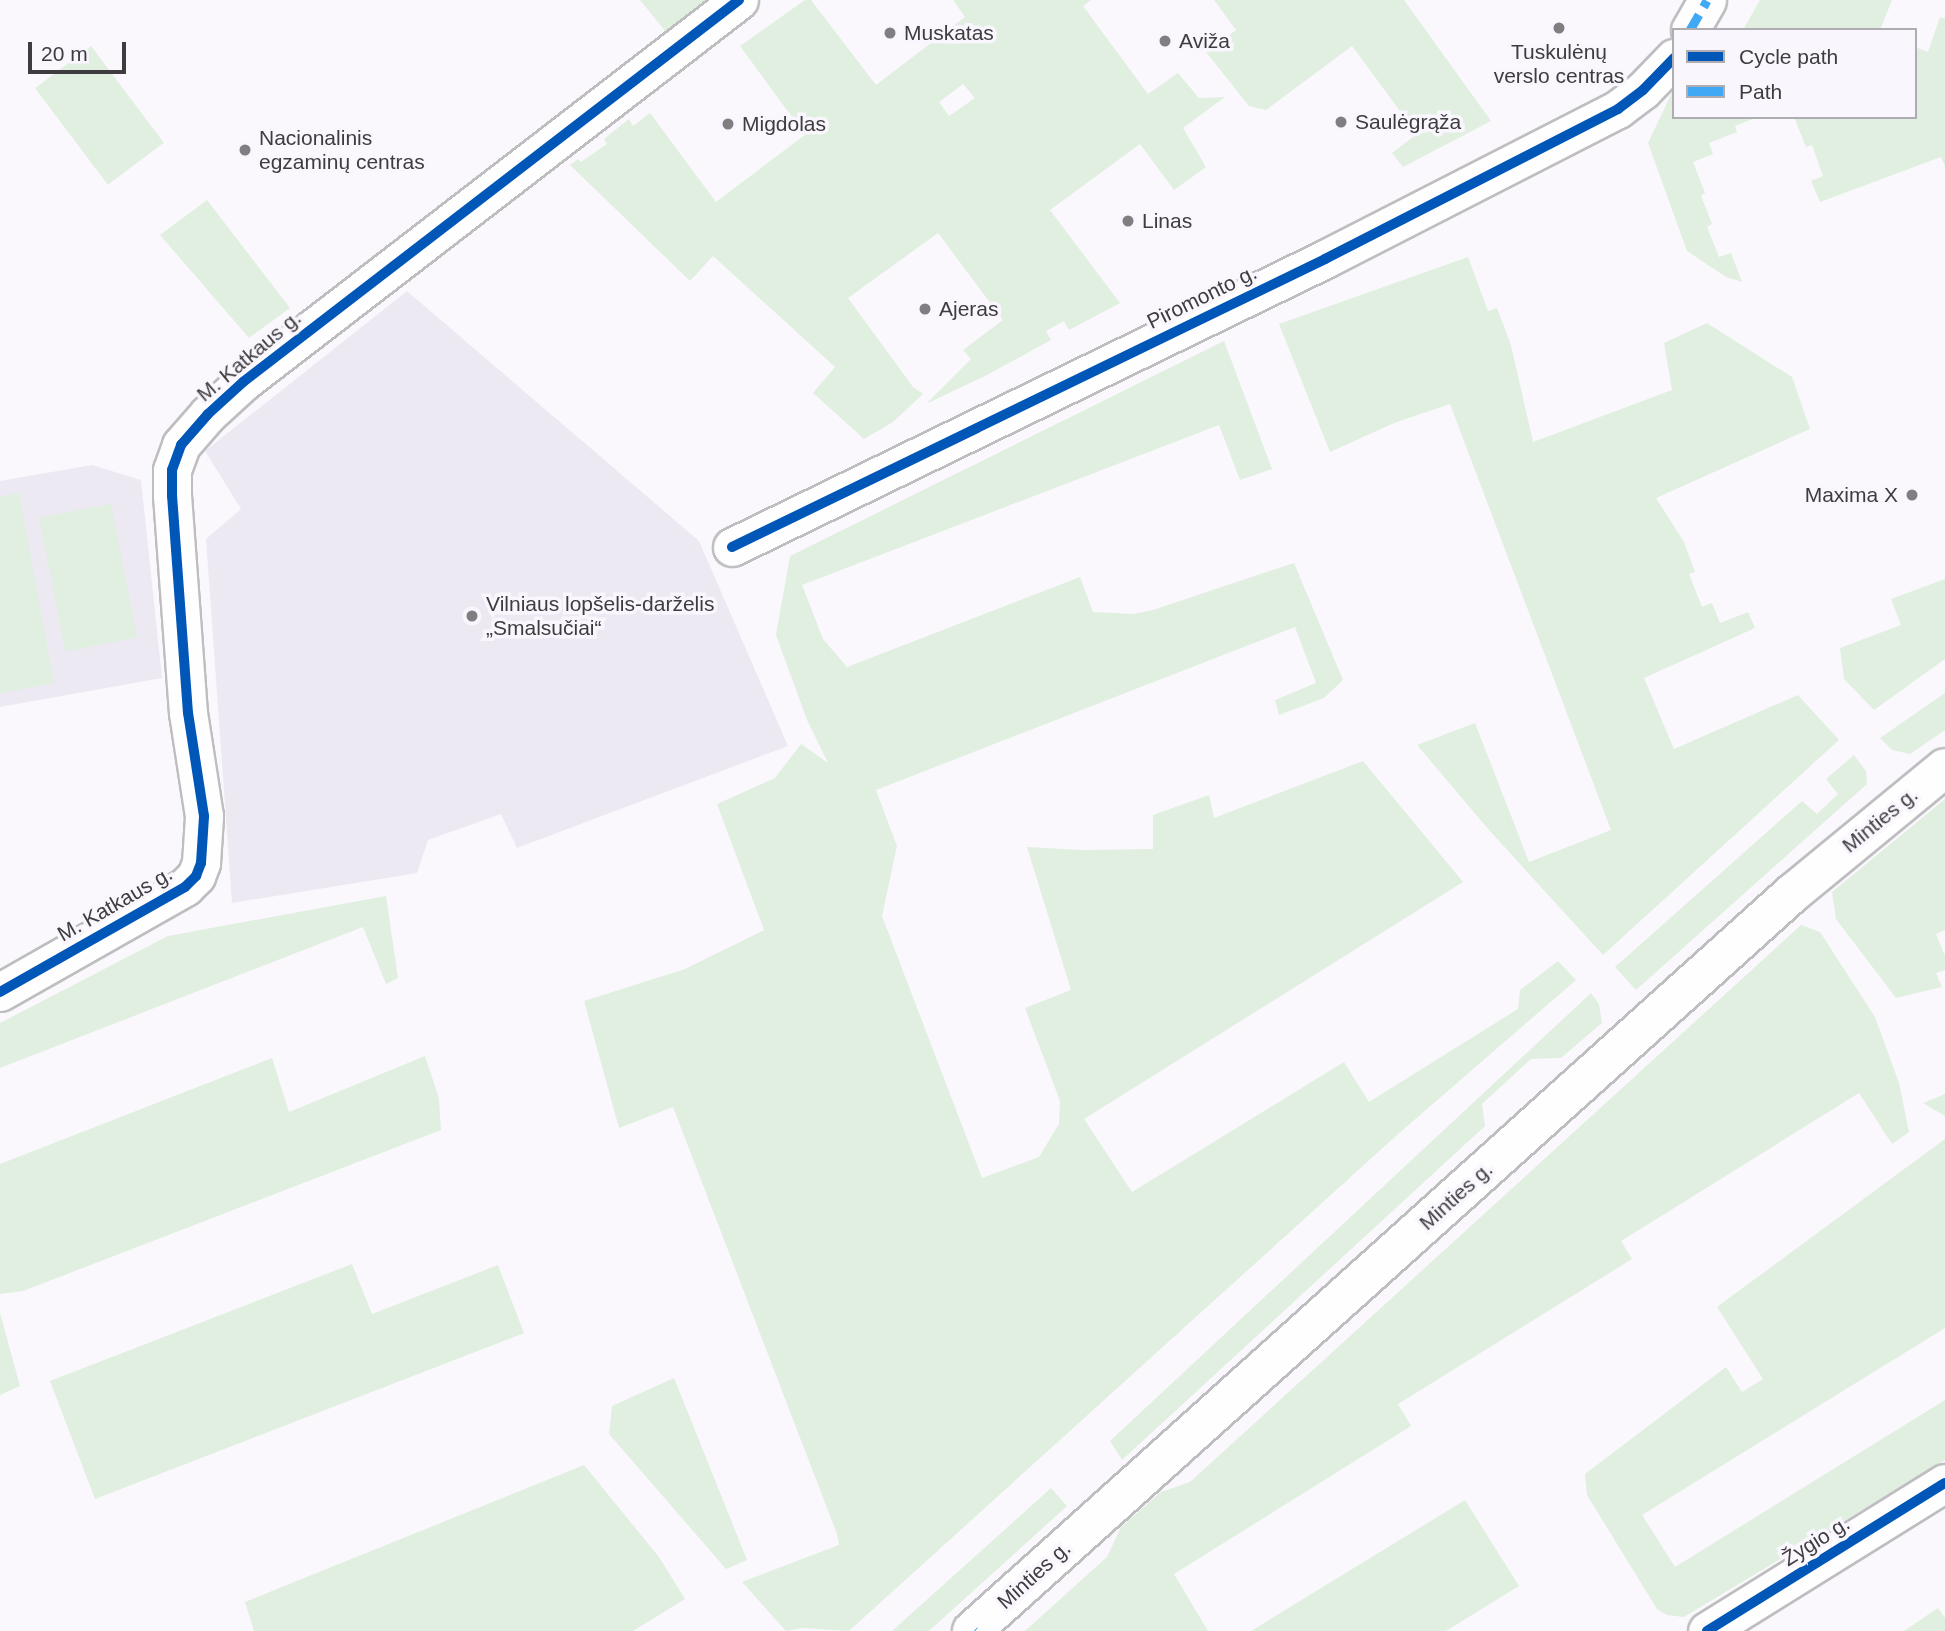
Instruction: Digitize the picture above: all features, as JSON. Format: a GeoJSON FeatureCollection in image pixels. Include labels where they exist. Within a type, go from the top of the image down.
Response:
{"type":"FeatureCollection","features":[{"type":"Feature","properties":{"kind":"main road","name":"Minties g."},"geometry":{"type":"LineString","coordinates":[[974,1631],[1794,892],[1945,768]]}},
{"type":"Feature","properties":{"kind":"street","name":"M. Katkaus g."},"geometry":{"type":"LineString","coordinates":[[0,992],[185,887],[196,876],[201,863],[204,816],[188,713],[172,496],[172,470],[181,445],[208,414],[243,382],[739,0]]}},
{"type":"Feature","properties":{"kind":"street"},"geometry":{"type":"LineString","coordinates":[[1691,28],[1707,0]]}},
{"type":"Feature","properties":{"kind":"street","name":"Piromonto g."},"geometry":{"type":"LineString","coordinates":[[732,547],[1325,259],[1618,109],[1643,90],[1672,60]]}},
{"type":"Feature","properties":{"kind":"street","name":"Žygio g."},"geometry":{"type":"LineString","coordinates":[[1707,1631],[1945,1483]]}},
{"type":"Feature","properties":{"kind":"shaded area","name":"Vilniaus lopšelis-darželis „Smalsučiai“"},"geometry":{"type":"Polygon","coordinates":[[[407,291],[699,541],[788,746],[517,848],[501,814],[428,840],[417,873],[232,903],[206,539],[241,509],[205,451],[407,291]]]}},
{"type":"Feature","properties":{"kind":"shaded area"},"geometry":{"type":"Polygon","coordinates":[[[92,465],[141,480],[162,678],[0,707],[0,481],[92,465]]]}},
{"type":"Feature","properties":{"kind":"green space"},"geometry":{"type":"Polygon","coordinates":[[[640,0],[719,0],[670,37],[640,0]]]}},
{"type":"Feature","properties":{"kind":"green space"},"geometry":{"type":"Polygon","coordinates":[[[805,0],[811,0],[876,85],[965,17],[953,0],[1091,0],[1083,6],[1148,94],[1178,73],[1199,98],[1225,97],[1183,128],[1206,167],[1174,190],[1140,144],[1050,210],[1120,303],[1069,330],[1064,321],[1046,331],[1051,340],[989,374],[926,404],[971,359],[963,350],[1003,320],[938,233],[848,298],[913,387],[923,394],[893,422],[864,439],[813,393],[835,367],[713,256],[690,281],[570,165],[578,159],[581,162],[607,144],[604,139],[629,119],[633,126],[650,113],[716,202],[805,135],[740,46],[805,0]],[[963,84],[939,102],[949,116],[975,98],[963,84]]]}},
{"type":"Feature","properties":{"kind":"green space"},"geometry":{"type":"Polygon","coordinates":[[[1214,0],[1404,0],[1491,121],[1403,167],[1392,153],[1417,134],[1352,46],[1266,110],[1249,106],[1206,52],[1236,30],[1214,0]]]}},
{"type":"Feature","properties":{"kind":"green space"},"geometry":{"type":"Polygon","coordinates":[[[1760,0],[1892,0],[1881,28],[1744,28],[1760,0]]]}},
{"type":"Feature","properties":{"kind":"green space"},"geometry":{"type":"Polygon","coordinates":[[[1940,17],[1945,19],[1945,166],[1941,157],[1820,202],[1811,181],[1823,176],[1812,145],[1806,147],[1795,119],[1917,119],[1917,48],[1928,52],[1940,17]]]}},
{"type":"Feature","properties":{"kind":"green space"},"geometry":{"type":"Polygon","coordinates":[[[91,46],[164,143],[108,185],[35,88],[91,46]]]}},
{"type":"Feature","properties":{"kind":"green space"},"geometry":{"type":"Polygon","coordinates":[[[1672,92],[1672,119],[1753,119],[1735,126],[1737,132],[1709,143],[1713,154],[1693,162],[1705,193],[1701,196],[1712,224],[1707,227],[1719,257],[1731,253],[1742,282],[1726,277],[1687,251],[1648,143],[1672,92]]]}},
{"type":"Feature","properties":{"kind":"green space"},"geometry":{"type":"Polygon","coordinates":[[[207,200],[290,308],[249,338],[160,235],[207,200]]]}},
{"type":"Feature","properties":{"kind":"green space"},"geometry":{"type":"Polygon","coordinates":[[[1468,257],[1488,311],[1497,308],[1511,345],[1533,442],[1672,390],[1664,343],[1707,323],[1792,377],[1810,429],[1656,498],[1684,542],[1695,572],[1689,574],[1702,607],[1712,603],[1720,623],[1748,612],[1755,628],[1644,678],[1674,749],[1798,695],[1839,740],[1603,955],[1489,830],[1417,745],[1475,723],[1529,862],[1611,830],[1450,404],[1394,423],[1330,452],[1279,324],[1468,257]]]}},
{"type":"Feature","properties":{"kind":"green space"},"geometry":{"type":"Polygon","coordinates":[[[1224,341],[1272,469],[1240,480],[1219,425],[802,585],[823,639],[847,667],[1080,577],[1093,612],[1133,614],[1153,610],[1294,563],[1343,680],[1324,698],[1279,715],[1275,700],[1316,683],[1295,627],[876,790],[897,846],[882,916],[982,1178],[1039,1157],[1059,1124],[1060,1101],[1025,1008],[1071,990],[1027,847],[1081,850],[1153,849],[1153,815],[1209,795],[1214,818],[1363,761],[1463,882],[1084,1119],[1132,1192],[1344,1062],[1369,1102],[1518,1009],[1520,990],[1558,961],[1576,980],[1397,1135],[849,1631],[801,1628],[786,1631],[742,1582],[839,1545],[837,1534],[673,1107],[619,1128],[584,1001],[685,969],[764,930],[717,804],[775,778],[801,744],[828,763],[807,720],[776,635],[790,556],[1224,341]]]}},
{"type":"Feature","properties":{"kind":"green space"},"geometry":{"type":"Polygon","coordinates":[[[19,493],[54,683],[0,693],[0,497],[19,493]]]}},
{"type":"Feature","properties":{"kind":"green space"},"geometry":{"type":"Polygon","coordinates":[[[111,504],[137,638],[65,651],[39,518],[111,504]]]}},
{"type":"Feature","properties":{"kind":"green space"},"geometry":{"type":"Polygon","coordinates":[[[1945,579],[1945,659],[1874,710],[1844,679],[1840,648],[1901,625],[1891,599],[1945,579]]]}},
{"type":"Feature","properties":{"kind":"green space"},"geometry":{"type":"Polygon","coordinates":[[[1945,693],[1945,730],[1910,754],[1892,750],[1880,738],[1945,693]]]}},
{"type":"Feature","properties":{"kind":"green space"},"geometry":{"type":"Polygon","coordinates":[[[1854,755],[1866,771],[1867,784],[1636,990],[1615,967],[1802,801],[1817,814],[1838,794],[1826,779],[1854,755]]]}},
{"type":"Feature","properties":{"kind":"green space"},"geometry":{"type":"Polygon","coordinates":[[[1945,799],[1945,930],[1936,934],[1945,956],[1945,970],[1936,973],[1942,987],[1896,998],[1836,919],[1832,892],[1945,799]]]}},
{"type":"Feature","properties":{"kind":"green space"},"geometry":{"type":"Polygon","coordinates":[[[386,896],[398,978],[386,984],[363,927],[0,1068],[0,1023],[168,936],[386,896]]]}},
{"type":"Feature","properties":{"kind":"green space"},"geometry":{"type":"Polygon","coordinates":[[[1801,925],[1820,932],[1875,1017],[1899,1083],[1909,1132],[1892,1144],[1859,1093],[1621,1241],[1632,1259],[1398,1404],[1411,1426],[1174,1574],[1208,1631],[1025,1631],[1107,1557],[1121,1527],[1161,1492],[1190,1482],[1801,925]]]}},
{"type":"Feature","properties":{"kind":"green space"},"geometry":{"type":"Polygon","coordinates":[[[1591,993],[1599,1004],[1602,1023],[1561,1058],[1531,1059],[1482,1104],[1485,1126],[1122,1460],[1110,1441],[1591,993]]]}},
{"type":"Feature","properties":{"kind":"green space"},"geometry":{"type":"Polygon","coordinates":[[[425,1056],[439,1098],[441,1130],[23,1291],[0,1294],[0,1164],[272,1058],[289,1112],[425,1056]]]}},
{"type":"Feature","properties":{"kind":"green space"},"geometry":{"type":"Polygon","coordinates":[[[1945,1094],[1945,1116],[1923,1103],[1945,1094]]]}},
{"type":"Feature","properties":{"kind":"green space"},"geometry":{"type":"Polygon","coordinates":[[[1945,1139],[1945,1328],[1642,1515],[1675,1567],[1945,1400],[1945,1460],[1684,1617],[1667,1615],[1657,1609],[1587,1495],[1585,1474],[1726,1367],[1742,1392],[1763,1379],[1717,1307],[1945,1139]]]}},
{"type":"Feature","properties":{"kind":"green space"},"geometry":{"type":"Polygon","coordinates":[[[352,1264],[372,1314],[498,1265],[524,1333],[95,1499],[50,1381],[352,1264]]]}},
{"type":"Feature","properties":{"kind":"green space"},"geometry":{"type":"Polygon","coordinates":[[[0,1313],[20,1386],[0,1395],[0,1313]]]}},
{"type":"Feature","properties":{"kind":"green space"},"geometry":{"type":"Polygon","coordinates":[[[674,1378],[747,1560],[726,1569],[609,1434],[612,1406],[674,1378]]]}},
{"type":"Feature","properties":{"kind":"green space"},"geometry":{"type":"Polygon","coordinates":[[[584,1465],[659,1557],[685,1599],[633,1631],[254,1631],[245,1602],[584,1465]]]}},
{"type":"Feature","properties":{"kind":"green space"},"geometry":{"type":"Polygon","coordinates":[[[1051,1488],[1067,1506],[929,1631],[892,1631],[1051,1488]]]}},
{"type":"Feature","properties":{"kind":"green space"},"geometry":{"type":"Polygon","coordinates":[[[1465,1500],[1519,1586],[1446,1631],[1251,1631],[1465,1500]]]}},
{"type":"Feature","properties":{"kind":"green space"},"geometry":{"type":"Polygon","coordinates":[[[1938,1608],[1945,1618],[1945,1631],[1904,1631],[1938,1608]]]}},
{"type":"Feature","properties":{"kind":"marked path"},"geometry":{"type":"LineString","coordinates":[[1691,28],[1707,0]]}},
{"type":"Feature","properties":{"kind":"cycle path"},"geometry":{"type":"LineString","coordinates":[[0,992],[185,887],[196,876],[201,863],[204,816],[188,713],[172,496],[172,470],[181,445],[208,414],[243,382],[739,0]]}},
{"type":"Feature","properties":{"kind":"cycle path"},"geometry":{"type":"LineString","coordinates":[[732,547],[1325,259],[1618,109],[1643,90],[1672,60]]}},
{"type":"Feature","properties":{"kind":"cycle path"},"geometry":{"type":"LineString","coordinates":[[1707,1631],[1945,1483]]}},
{"type":"Feature","properties":{"kind":"place","name":"Tuskulėnų verslo centras"},"geometry":{"type":"Point","coordinates":[1559,28]}},
{"type":"Feature","properties":{"kind":"place","name":"Muskatas"},"geometry":{"type":"Point","coordinates":[890,33]}},
{"type":"Feature","properties":{"kind":"place","name":"Aviža"},"geometry":{"type":"Point","coordinates":[1165,41]}},
{"type":"Feature","properties":{"kind":"place","name":"Saulėgrąža"},"geometry":{"type":"Point","coordinates":[1341,122]}},
{"type":"Feature","properties":{"kind":"place","name":"Migdolas"},"geometry":{"type":"Point","coordinates":[728,124]}},
{"type":"Feature","properties":{"kind":"place","name":"Nacionalinis egzaminų centras"},"geometry":{"type":"Point","coordinates":[245,150]}},
{"type":"Feature","properties":{"kind":"place","name":"Linas"},"geometry":{"type":"Point","coordinates":[1128,221]}},
{"type":"Feature","properties":{"kind":"place","name":"Ajeras"},"geometry":{"type":"Point","coordinates":[925,309]}},
{"type":"Feature","properties":{"kind":"place","name":"Maxima X"},"geometry":{"type":"Point","coordinates":[1912,495]}},
{"type":"Feature","properties":{"kind":"place","name":"Vilniaus lopšelis-darželis „Smalsučiai“"},"geometry":{"type":"Point","coordinates":[472,616]}}]}
